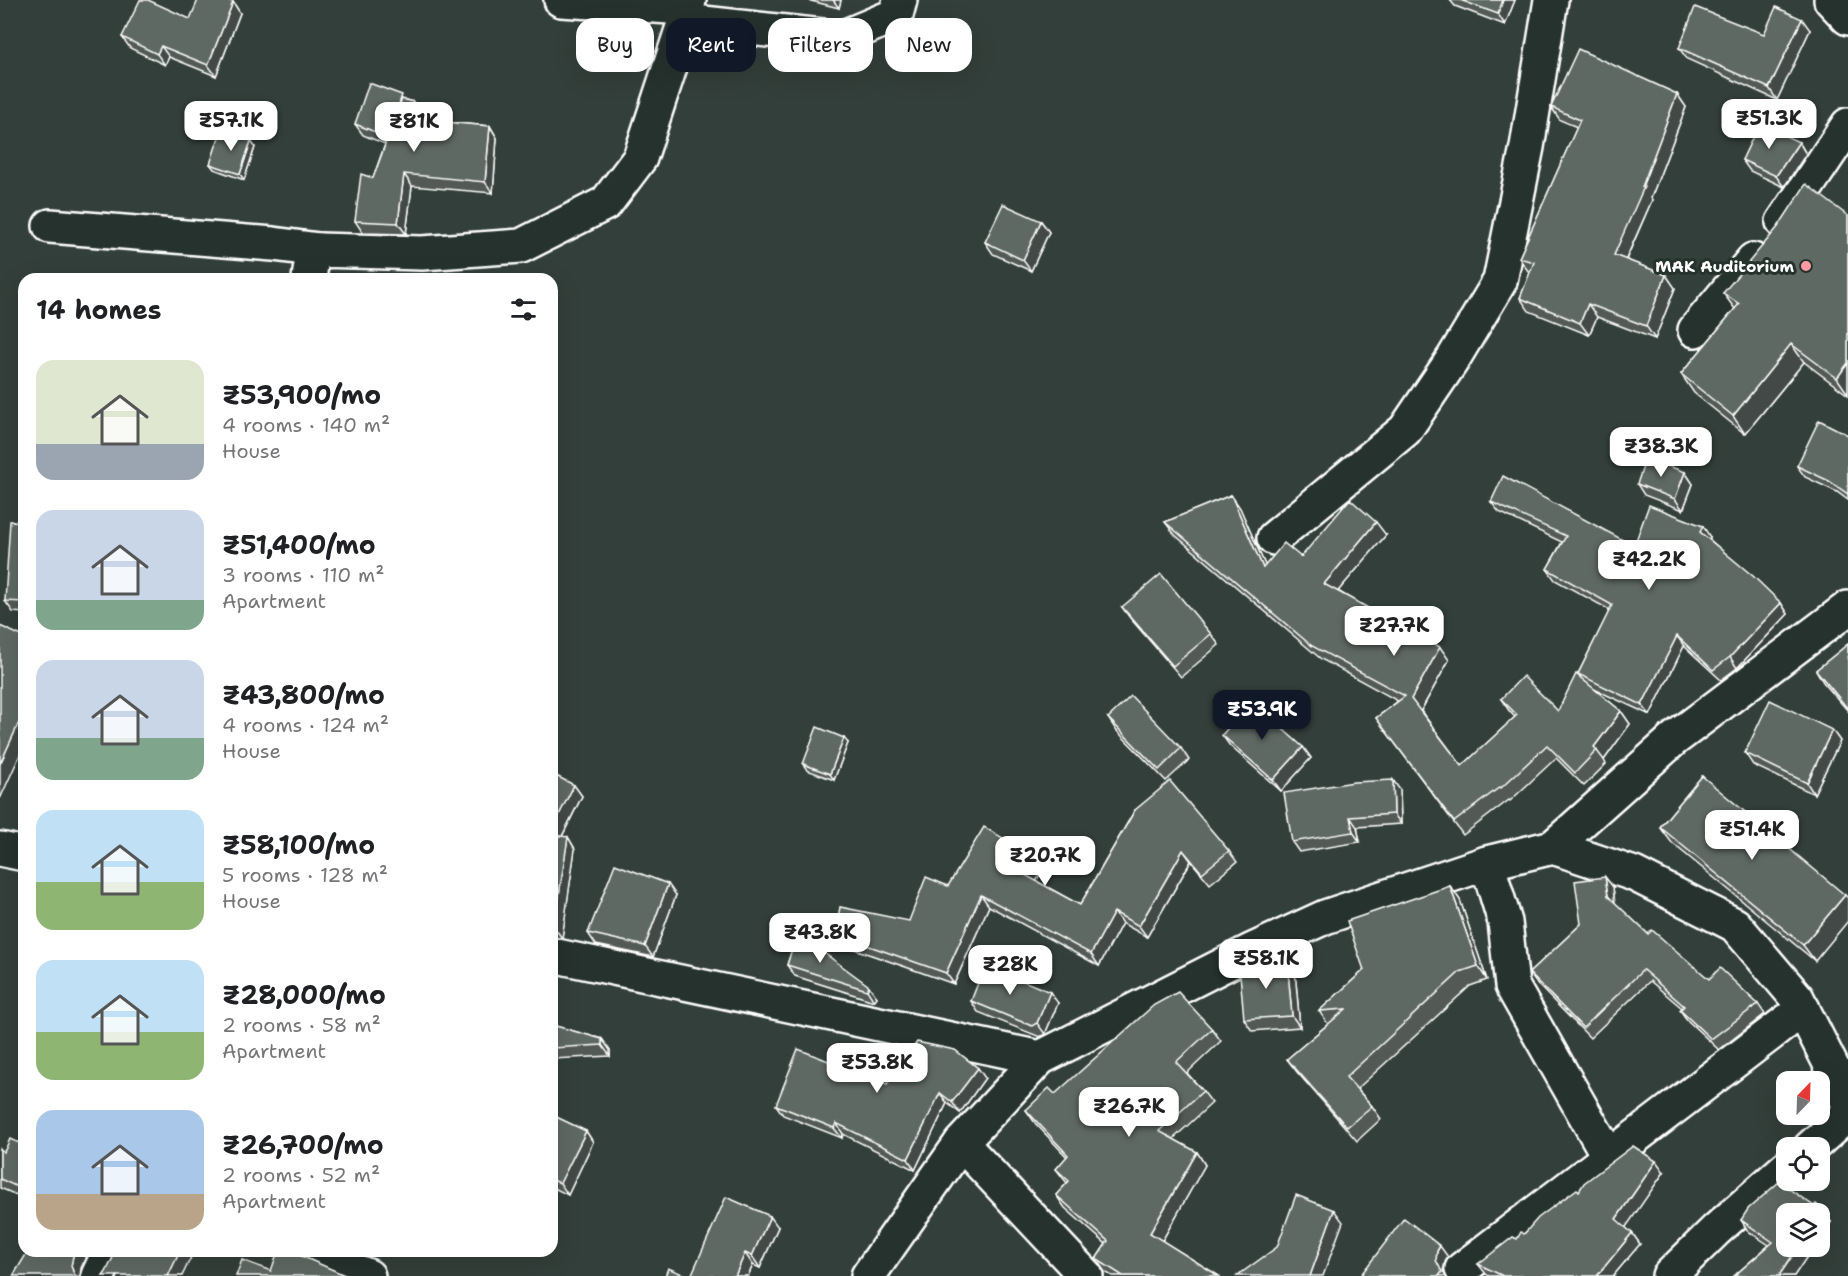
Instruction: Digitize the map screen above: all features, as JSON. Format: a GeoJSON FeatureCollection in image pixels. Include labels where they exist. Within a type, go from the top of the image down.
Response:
{"type":"FeatureCollection","features":[{"type":"Feature","properties":{"kind":"street"},"geometry":{"type":"LineString","coordinates":[[561,0],[687,10],[841,38],[896,15],[900,0]]}},
{"type":"Feature","properties":{"kind":"street"},"geometry":{"type":"LineString","coordinates":[[1274,538],[1405,430],[1453,359],[1500,281],[1527,147],[1551,0]]}},
{"type":"Feature","properties":{"kind":"street"},"geometry":{"type":"LineString","coordinates":[[1831,0],[1848,18]]}},
{"type":"Feature","properties":{"kind":"street"},"geometry":{"type":"LineString","coordinates":[[50,226],[273,244],[314,265],[422,253],[521,246],[606,203],[640,158],[687,10]]}},
{"type":"Feature","properties":{"kind":"street"},"geometry":{"type":"LineString","coordinates":[[1695,330],[1776,233],[1848,125]]}},
{"type":"Feature","properties":{"kind":"street"},"geometry":{"type":"LineString","coordinates":[[868,1276],[961,1143],[1040,1058],[1253,950],[1325,917],[1487,863],[1553,847],[1674,739],[1848,608]]}},
{"type":"Feature","properties":{"kind":"street"},"geometry":{"type":"LineString","coordinates":[[1553,847],[1634,874],[1735,925],[1797,998],[1848,1103]]}},
{"type":"Feature","properties":{"kind":"street"},"geometry":{"type":"LineString","coordinates":[[0,849],[18,853]]}},
{"type":"Feature","properties":{"kind":"street"},"geometry":{"type":"LineString","coordinates":[[1487,863],[1505,922],[1512,986],[1609,1157]]}},
{"type":"Feature","properties":{"kind":"street"},"geometry":{"type":"LineString","coordinates":[[558,956],[1040,1058]]}},
{"type":"Feature","properties":{"kind":"street"},"geometry":{"type":"LineString","coordinates":[[1462,1269],[1803,1009]]}},
{"type":"Feature","properties":{"kind":"street"},"geometry":{"type":"LineString","coordinates":[[1822,1137],[1848,1114]]}},
{"type":"Feature","properties":{"kind":"street"},"geometry":{"type":"LineString","coordinates":[[961,1143],[1086,1276]]}},
{"type":"Feature","properties":{"kind":"street"},"geometry":{"type":"LineString","coordinates":[[1669,1276],[1776,1177]]}},
{"type":"Feature","properties":{"kind":"street"},"geometry":{"type":"LineString","coordinates":[[98,1276],[107,1257]]}},
{"type":"Feature","properties":{"kind":"street"},"geometry":{"type":"LineString","coordinates":[[322,1257],[368,1276]]}},
{"type":"Feature","properties":{"kind":"building"},"geometry":{"type":"Polygon","coordinates":[[[140,0],[148,0],[190,19],[198,0],[233,2],[208,65],[161,46],[157,54],[122,37],[140,0]]]}},
{"type":"Feature","properties":{"kind":"building"},"geometry":{"type":"Polygon","coordinates":[[[1460,0],[1503,0],[1498,14],[1460,0]]]}},
{"type":"Feature","properties":{"kind":"building"},"geometry":{"type":"Polygon","coordinates":[[[1695,7],[1764,34],[1776,7],[1802,19],[1769,88],[1679,48],[1695,7]]]}},
{"type":"Feature","properties":{"kind":"building"},"geometry":{"type":"Polygon","coordinates":[[[1578,49],[1677,94],[1642,187],[1644,187],[1614,255],[1666,275],[1646,326],[1588,304],[1580,323],[1520,298],[1534,262],[1519,258],[1580,120],[1551,107],[1578,49]]]}},
{"type":"Feature","properties":{"kind":"building"},"geometry":{"type":"Polygon","coordinates":[[[369,83],[402,95],[390,132],[402,99],[413,102],[411,119],[490,126],[485,182],[404,174],[398,223],[355,221],[361,174],[373,178],[388,137],[355,124],[369,83]]]}},
{"type":"Feature","properties":{"kind":"building"},"geometry":{"type":"Polygon","coordinates":[[[1759,124],[1799,142],[1776,176],[1742,160],[1759,124]]]}},
{"type":"Feature","properties":{"kind":"building"},"geometry":{"type":"Polygon","coordinates":[[[221,131],[251,141],[240,174],[210,164],[221,131]]]}},
{"type":"Feature","properties":{"kind":"building","name":"MAK Auditorium"},"geometry":{"type":"Polygon","coordinates":[[[1806,184],[1848,216],[1848,363],[1837,378],[1791,344],[1733,416],[1681,374],[1739,304],[1723,293],[1778,227],[1806,184]]]}},
{"type":"Feature","properties":{"kind":"building"},"geometry":{"type":"Polygon","coordinates":[[[1003,204],[1041,221],[1023,260],[985,242],[1003,204]]]}},
{"type":"Feature","properties":{"kind":"building"},"geometry":{"type":"Polygon","coordinates":[[[1819,420],[1848,435],[1848,494],[1829,481],[1797,466],[1819,420]]]}},
{"type":"Feature","properties":{"kind":"building"},"geometry":{"type":"Polygon","coordinates":[[[1646,458],[1685,472],[1675,499],[1637,484],[1646,458]]]}},
{"type":"Feature","properties":{"kind":"building"},"geometry":{"type":"Polygon","coordinates":[[[1503,476],[1634,546],[1649,505],[1703,526],[1700,532],[1753,576],[1781,603],[1730,657],[1713,670],[1677,636],[1642,705],[1578,674],[1612,605],[1547,569],[1566,536],[1491,502],[1503,476]]]}},
{"type":"Feature","properties":{"kind":"building"},"geometry":{"type":"Polygon","coordinates":[[[1231,495],[1263,568],[1284,543],[1301,557],[1350,499],[1376,522],[1324,584],[1440,647],[1411,699],[1462,766],[1517,715],[1501,699],[1523,676],[1558,711],[1576,674],[1621,711],[1594,747],[1597,750],[1575,773],[1547,745],[1501,788],[1454,822],[1376,718],[1405,696],[1312,646],[1165,522],[1231,495]]]}},
{"type":"Feature","properties":{"kind":"building"},"geometry":{"type":"Polygon","coordinates":[[[10,521],[18,522],[18,602],[5,601],[10,521]]]}},
{"type":"Feature","properties":{"kind":"building"},"geometry":{"type":"Polygon","coordinates":[[[1161,574],[1211,634],[1173,666],[1122,607],[1161,574]]]}},
{"type":"Feature","properties":{"kind":"building"},"geometry":{"type":"Polygon","coordinates":[[[0,626],[18,634],[18,725],[0,764],[0,626]]]}},
{"type":"Feature","properties":{"kind":"building"},"geometry":{"type":"Polygon","coordinates":[[[1848,644],[1848,709],[1816,670],[1848,644]]]}},
{"type":"Feature","properties":{"kind":"building"},"geometry":{"type":"Polygon","coordinates":[[[1131,696],[1181,748],[1159,770],[1108,718],[1131,696]]]}},
{"type":"Feature","properties":{"kind":"building"},"geometry":{"type":"Polygon","coordinates":[[[1770,700],[1832,730],[1807,783],[1745,753],[1770,700]]]}},
{"type":"Feature","properties":{"kind":"building"},"geometry":{"type":"Polygon","coordinates":[[[1251,701],[1303,747],[1273,780],[1222,735],[1251,701]]]}},
{"type":"Feature","properties":{"kind":"building"},"geometry":{"type":"Polygon","coordinates":[[[817,727],[844,738],[830,774],[803,764],[817,727]]]}},
{"type":"Feature","properties":{"kind":"building"},"geometry":{"type":"Polygon","coordinates":[[[1702,776],[1845,895],[1803,945],[1660,827],[1702,776]]]}},
{"type":"Feature","properties":{"kind":"building"},"geometry":{"type":"Polygon","coordinates":[[[558,777],[574,785],[558,817],[558,777]]]}},
{"type":"Feature","properties":{"kind":"building"},"geometry":{"type":"Polygon","coordinates":[[[1393,780],[1394,814],[1350,817],[1353,832],[1292,842],[1284,793],[1354,782],[1393,780]]]}},
{"type":"Feature","properties":{"kind":"building"},"geometry":{"type":"Polygon","coordinates":[[[1170,781],[1229,851],[1202,873],[1183,850],[1139,926],[1114,912],[1091,954],[981,895],[946,973],[835,934],[840,907],[909,921],[926,877],[948,886],[984,827],[1035,857],[1025,875],[1080,905],[1135,810],[1170,781]]]}},
{"type":"Feature","properties":{"kind":"building"},"geometry":{"type":"Polygon","coordinates":[[[558,836],[568,837],[558,901],[558,836]]]}},
{"type":"Feature","properties":{"kind":"building"},"geometry":{"type":"Polygon","coordinates":[[[615,864],[668,884],[645,946],[588,933],[615,864]]]}},
{"type":"Feature","properties":{"kind":"building"},"geometry":{"type":"Polygon","coordinates":[[[1605,877],[1608,896],[1648,934],[1652,930],[1709,979],[1720,968],[1758,1004],[1711,1039],[1680,1010],[1684,1006],[1643,970],[1583,1028],[1529,973],[1581,924],[1575,881],[1605,877]]]}},
{"type":"Feature","properties":{"kind":"building"},"geometry":{"type":"Polygon","coordinates":[[[1450,886],[1478,966],[1460,972],[1346,1077],[1372,1106],[1347,1127],[1287,1059],[1346,1009],[1319,1011],[1364,970],[1347,921],[1450,886]]]}},
{"type":"Feature","properties":{"kind":"building"},"geometry":{"type":"Polygon","coordinates":[[[797,933],[869,986],[867,990],[787,965],[797,933]]]}},
{"type":"Feature","properties":{"kind":"building"},"geometry":{"type":"Polygon","coordinates":[[[1287,960],[1292,1016],[1244,1019],[1239,963],[1287,960]]]}},
{"type":"Feature","properties":{"kind":"building"},"geometry":{"type":"Polygon","coordinates":[[[985,965],[1050,992],[1037,1023],[1032,1026],[971,1001],[985,965]]]}},
{"type":"Feature","properties":{"kind":"building"},"geometry":{"type":"Polygon","coordinates":[[[1178,992],[1212,1029],[1176,1062],[1203,1091],[1159,1131],[1197,1152],[1150,1233],[1219,1276],[1123,1276],[1096,1259],[1108,1241],[1056,1195],[1069,1181],[1056,1169],[1068,1155],[1026,1110],[1049,1088],[1055,1094],[1154,1005],[1178,992]]]}},
{"type":"Feature","properties":{"kind":"building"},"geometry":{"type":"Polygon","coordinates":[[[558,1027],[602,1039],[602,1045],[558,1048],[558,1027]]]}},
{"type":"Feature","properties":{"kind":"building"},"geometry":{"type":"Polygon","coordinates":[[[917,1042],[955,1050],[978,1068],[952,1102],[940,1093],[908,1159],[836,1123],[834,1128],[776,1105],[798,1049],[887,1084],[917,1042]]]}},
{"type":"Feature","properties":{"kind":"building"},"geometry":{"type":"Polygon","coordinates":[[[558,1118],[586,1131],[560,1183],[558,1182],[558,1118]]]}},
{"type":"Feature","properties":{"kind":"building"},"geometry":{"type":"Polygon","coordinates":[[[10,1139],[18,1142],[18,1187],[0,1179],[0,1149],[4,1152],[10,1139]]]}},
{"type":"Feature","properties":{"kind":"building"},"geometry":{"type":"Polygon","coordinates":[[[1633,1146],[1656,1161],[1616,1219],[1632,1233],[1597,1276],[1503,1276],[1478,1264],[1513,1237],[1517,1239],[1521,1232],[1524,1234],[1538,1218],[1577,1189],[1579,1191],[1584,1183],[1633,1146]]]}},
{"type":"Feature","properties":{"kind":"building"},"geometry":{"type":"Polygon","coordinates":[[[1776,1185],[1776,1191],[1792,1191],[1810,1203],[1776,1203],[1776,1257],[1792,1257],[1780,1274],[1781,1276],[1734,1276],[1773,1242],[1741,1220],[1748,1209],[1776,1185]]]}},
{"type":"Feature","properties":{"kind":"building"},"geometry":{"type":"Polygon","coordinates":[[[1296,1195],[1334,1210],[1310,1276],[1237,1276],[1277,1247],[1296,1195]]]}},
{"type":"Feature","properties":{"kind":"building"},"geometry":{"type":"Polygon","coordinates":[[[726,1197],[770,1216],[752,1256],[745,1253],[735,1276],[691,1276],[726,1197]]]}},
{"type":"Feature","properties":{"kind":"building"},"geometry":{"type":"Polygon","coordinates":[[[1404,1218],[1440,1246],[1436,1260],[1442,1272],[1439,1276],[1360,1276],[1404,1218]]]}},
{"type":"Feature","properties":{"kind":"building"},"geometry":{"type":"Polygon","coordinates":[[[25,1257],[73,1257],[71,1266],[76,1276],[13,1276],[25,1257]]]}},
{"type":"Feature","properties":{"kind":"building"},"geometry":{"type":"Polygon","coordinates":[[[113,1257],[177,1257],[168,1276],[103,1276],[113,1257]]]}},
{"type":"Feature","properties":{"kind":"building"},"geometry":{"type":"Polygon","coordinates":[[[276,1257],[304,1257],[347,1276],[236,1276],[242,1260],[271,1271],[276,1257]]]}},
{"type":"Feature","properties":{"kind":"building"},"geometry":{"type":"Polygon","coordinates":[[[668,1268],[687,1276],[665,1276],[668,1268]]]}},
{"type":"Feature","properties":{"kind":"place","name":"MAK Auditorium"},"geometry":{"type":"Point","coordinates":[1806,266]}}]}
